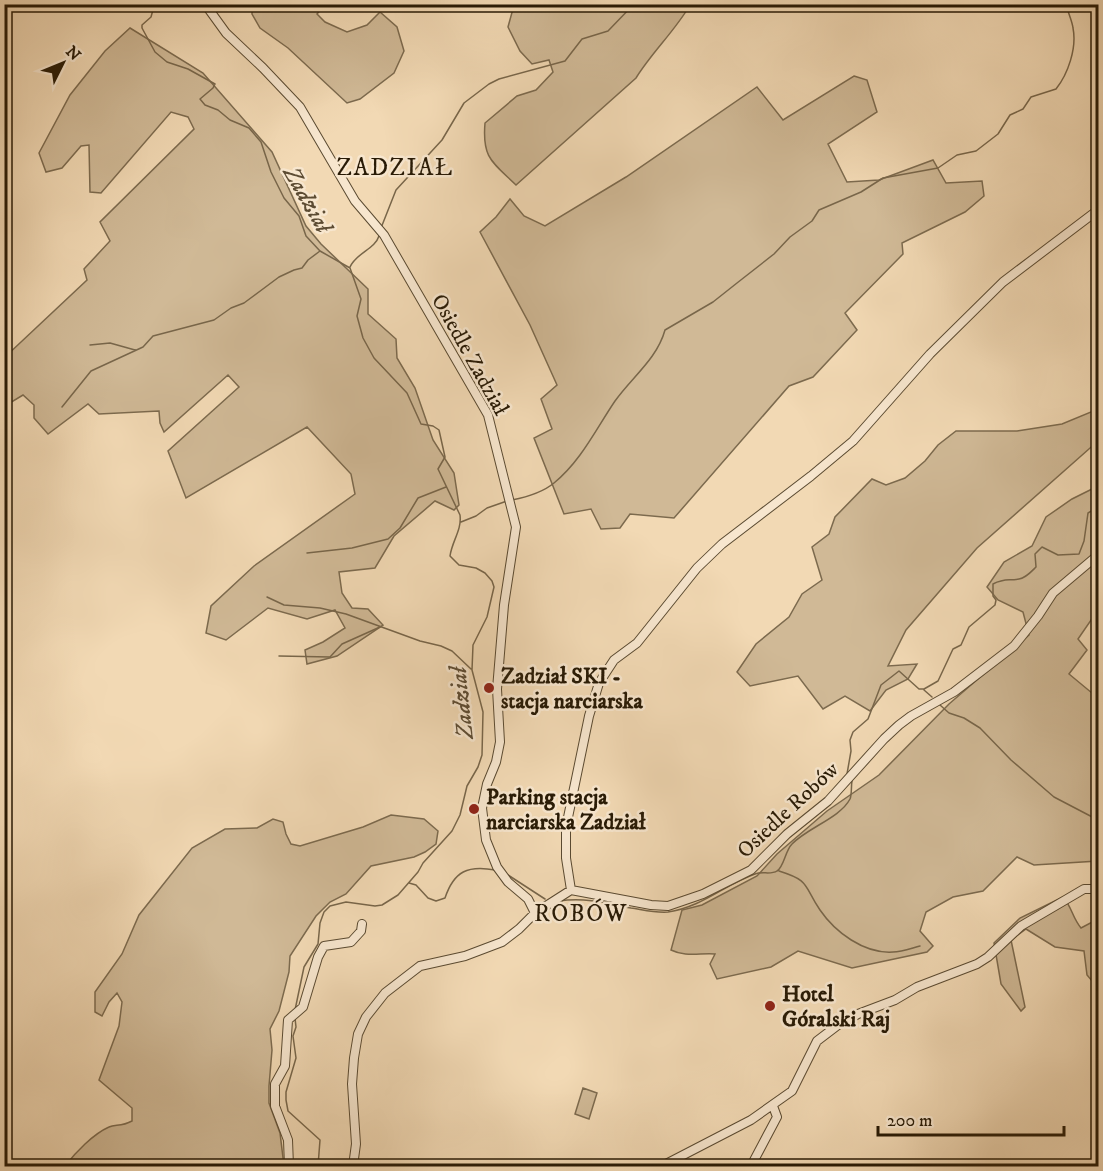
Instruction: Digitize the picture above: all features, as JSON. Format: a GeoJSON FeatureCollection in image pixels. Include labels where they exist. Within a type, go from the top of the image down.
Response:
{"type":"FeatureCollection","features":[{"type":"Feature","properties":{"kind":"street","name":"Osiedle Zadział"},"geometry":{"type":"LineString","coordinates":[[205,4],[226,33],[300,107],[355,201],[384,235],[488,415],[516,527],[504,605],[497,689],[500,742],[482,808],[486,840],[497,867],[506,879],[523,894],[535,913]]}},
{"type":"Feature","properties":{"kind":"street"},"geometry":{"type":"LineString","coordinates":[[353,1167],[356,1144],[352,1084],[354,1058],[358,1034],[366,1017],[386,993],[420,966],[465,956],[502,942],[535,913],[571,890],[566,858],[566,827],[589,716],[599,683],[614,660],[638,643],[697,568],[722,544],[811,476],[852,441],[930,354],[1003,282],[1098,210]]}},
{"type":"Feature","properties":{"kind":"street","name":"Osiedle Robów"},"geometry":{"type":"LineString","coordinates":[[571,890],[668,906],[703,894],[751,870],[787,834],[828,801],[898,725],[954,692],[983,667],[1014,646],[1053,593],[1098,555]]}},
{"type":"Feature","properties":{"kind":"street"},"geometry":{"type":"LineString","coordinates":[[662,1167],[737,1128],[792,1092],[817,1041],[838,1025],[858,1014],[895,1000],[917,987],[977,964],[1022,926],[1084,890],[1098,889]]}},
{"type":"Feature","properties":{"kind":"street"},"geometry":{"type":"LineString","coordinates":[[289,1167],[288,1140],[275,1106],[275,1084],[285,1066],[286,1025],[305,1002],[318,957],[324,946],[351,942],[361,931],[362,924]]}},
{"type":"Feature","properties":{"kind":"street"},"geometry":{"type":"LineString","coordinates":[[751,1167],[777,1117],[772,1106]]}},
{"type":"Feature","properties":{"kind":"shaded area"},"geometry":{"type":"Polygon","coordinates":[[[252,5],[320,5],[322,8],[317,14],[325,22],[347,32],[367,25],[380,12],[397,27],[404,51],[394,73],[360,99],[347,103],[288,48],[260,28],[252,14],[252,5]]]}},
{"type":"Feature","properties":{"kind":"shaded area"},"geometry":{"type":"Polygon","coordinates":[[[514,5],[690,5],[636,78],[516,185],[495,165],[487,152],[484,135],[485,123],[517,96],[536,90],[553,72],[549,60],[532,64],[520,51],[508,27],[514,5]]]}},
{"type":"Feature","properties":{"kind":"shaded area"},"geometry":{"type":"Polygon","coordinates":[[[130,28],[203,73],[272,152],[306,226],[321,244],[368,289],[368,314],[396,339],[397,358],[415,388],[433,440],[454,473],[459,505],[454,510],[435,501],[394,536],[375,568],[339,572],[342,593],[352,608],[368,609],[383,625],[337,656],[307,664],[305,650],[345,628],[335,610],[307,619],[268,608],[226,640],[206,633],[211,606],[254,566],[355,494],[351,474],[307,427],[186,498],[168,451],[239,387],[228,375],[164,432],[160,423],[159,411],[99,414],[88,404],[48,434],[34,418],[34,405],[23,395],[5,406],[5,357],[87,280],[84,269],[110,241],[100,222],[194,129],[188,117],[171,112],[101,193],[90,192],[89,145],[81,146],[62,168],[46,172],[39,153],[70,95],[105,51],[130,28]]]}},
{"type":"Feature","properties":{"kind":"shaded area"},"geometry":{"type":"Polygon","coordinates":[[[854,76],[867,80],[877,112],[828,144],[847,182],[879,180],[933,160],[946,183],[982,181],[984,196],[965,212],[902,243],[903,254],[845,313],[857,330],[813,377],[789,386],[674,518],[630,514],[620,528],[601,529],[591,509],[564,514],[534,438],[552,429],[541,399],[557,385],[530,325],[480,232],[510,199],[524,216],[545,226],[626,177],[757,87],[783,120],[854,76]]]}},
{"type":"Feature","properties":{"kind":"shaded area"},"geometry":{"type":"Polygon","coordinates":[[[1098,409],[1098,441],[977,548],[906,630],[888,666],[917,664],[908,679],[886,690],[870,711],[845,696],[823,709],[798,676],[750,686],[737,672],[756,644],[789,617],[802,594],[822,580],[812,547],[829,534],[835,517],[872,479],[886,485],[905,478],[925,461],[938,445],[956,431],[1017,431],[1062,424],[1098,409]]]}},
{"type":"Feature","properties":{"kind":"shaded area"},"geometry":{"type":"Polygon","coordinates":[[[1098,486],[1096,522],[1098,610],[1078,639],[1087,650],[1069,674],[1098,698],[1098,861],[1034,865],[1017,857],[983,891],[953,897],[926,912],[920,931],[933,946],[927,952],[852,968],[798,951],[771,967],[717,979],[710,964],[715,954],[687,954],[671,950],[682,910],[702,905],[757,876],[777,854],[827,811],[879,775],[949,704],[1029,635],[1023,612],[998,600],[987,587],[1004,562],[1032,546],[1046,517],[1072,499],[1098,486]]]}},
{"type":"Feature","properties":{"kind":"shaded area"},"geometry":{"type":"Polygon","coordinates":[[[391,815],[424,819],[438,831],[436,844],[414,857],[371,866],[346,894],[330,902],[316,916],[290,956],[289,972],[279,1011],[270,1029],[272,1050],[269,1103],[280,1133],[284,1166],[65,1166],[97,1134],[111,1126],[132,1121],[132,1108],[99,1080],[119,1026],[122,1002],[117,993],[102,1016],[95,1012],[95,992],[122,954],[139,915],[192,848],[225,829],[257,828],[273,819],[283,822],[291,844],[300,846],[363,827],[391,815]]]}},
{"type":"Feature","properties":{"kind":"shaded area"},"geometry":{"type":"Polygon","coordinates":[[[1063,897],[1081,928],[1098,919],[1098,988],[1087,975],[1084,951],[1055,947],[1026,929],[1011,940],[1025,1007],[1021,1011],[1001,984],[994,943],[1020,918],[1063,897]]]}},
{"type":"Feature","properties":{"kind":"shaded area"},"geometry":{"type":"Polygon","coordinates":[[[583,1088],[597,1093],[589,1119],[575,1114],[583,1088]]]}},
{"type":"Feature","properties":{"kind":"waterway","name":"Zadział"},"geometry":{"type":"LineString","coordinates":[[139,4],[141,7],[154,6],[151,17],[142,25],[142,28],[155,52],[167,62],[188,69],[215,84],[200,99],[205,105],[218,110],[230,120],[249,128],[261,142],[271,172],[284,198],[299,216],[306,236],[320,251],[350,268],[361,299],[357,316],[363,338],[374,358],[407,393],[421,424],[433,426],[439,430],[445,457],[438,469],[460,515],[460,526],[450,556],[459,565],[476,568],[485,573],[494,587],[487,617],[473,645],[472,670],[483,712],[482,755],[467,786],[460,815],[452,831],[398,895],[382,905],[346,902],[330,906],[324,912],[320,923],[318,944],[304,967],[295,1010]]}},
{"type":"Feature","properties":{"kind":"waterway"},"geometry":{"type":"LineString","coordinates":[[381,228],[396,190],[442,140],[464,103],[499,79],[565,61],[582,39],[608,31],[634,4]]}},
{"type":"Feature","properties":{"kind":"waterway"},"geometry":{"type":"LineString","coordinates":[[512,500],[544,489],[564,474],[588,444],[615,401],[650,359],[665,330],[713,302],[774,254],[790,237],[812,221],[819,210],[861,192],[883,178],[938,168],[957,155],[976,151],[998,134],[1010,115],[1023,109],[1031,97],[1056,89],[1068,68],[1074,44],[1066,4]]}},
{"type":"Feature","properties":{"kind":"waterway"},"geometry":{"type":"LineString","coordinates":[[350,267],[356,258],[374,244],[379,236]]}},
{"type":"Feature","properties":{"kind":"waterway"},"geometry":{"type":"LineString","coordinates":[[62,407],[91,371],[143,347],[153,336],[214,320],[231,308],[244,303],[279,277],[302,268],[320,251]]}},
{"type":"Feature","properties":{"kind":"waterway"},"geometry":{"type":"LineString","coordinates":[[90,345],[110,343],[135,350]]}},
{"type":"Feature","properties":{"kind":"waterway"},"geometry":{"type":"LineString","coordinates":[[307,553],[352,548],[388,539],[400,528],[418,498],[446,487]]}},
{"type":"Feature","properties":{"kind":"waterway"},"geometry":{"type":"LineString","coordinates":[[461,522],[476,516],[487,508],[507,501]]}},
{"type":"Feature","properties":{"kind":"waterway"},"geometry":{"type":"LineString","coordinates":[[847,774],[851,751],[850,740],[853,732],[868,719],[881,685],[899,671],[919,689],[924,689],[938,681],[953,649],[961,645],[969,627],[995,605],[993,584],[1004,580],[1015,580],[1028,574],[1036,567],[1035,554],[1042,547],[1058,555],[1079,554],[1084,541],[1088,513],[1098,507]]}},
{"type":"Feature","properties":{"kind":"waterway"},"geometry":{"type":"LineString","coordinates":[[267,597],[284,605],[320,608],[346,614],[420,641],[441,646],[452,651],[471,669]]}},
{"type":"Feature","properties":{"kind":"waterway"},"geometry":{"type":"LineString","coordinates":[[279,656],[330,657],[342,644],[380,627]]}},
{"type":"Feature","properties":{"kind":"waterway"},"geometry":{"type":"LineString","coordinates":[[924,690],[932,697]]}},
{"type":"Feature","properties":{"kind":"waterway"},"geometry":{"type":"LineString","coordinates":[[940,705],[949,713],[964,718],[980,728],[1011,760],[1054,797],[1098,820]]}},
{"type":"Feature","properties":{"kind":"waterway"},"geometry":{"type":"LineString","coordinates":[[559,901],[586,900],[659,912],[692,906],[755,874],[775,872],[779,869],[792,844],[798,838],[845,806],[851,797],[852,781]]}},
{"type":"Feature","properties":{"kind":"waterway"},"geometry":{"type":"LineString","coordinates":[[409,883],[416,885],[428,898],[436,901],[445,898],[453,882],[463,872],[477,868],[495,870]]}},
{"type":"Feature","properties":{"kind":"waterway"},"geometry":{"type":"LineString","coordinates":[[779,871],[802,881],[826,918],[851,940],[882,952],[903,951],[920,946]]}},
{"type":"Feature","properties":{"kind":"waterway"},"geometry":{"type":"LineString","coordinates":[[508,875],[545,899]]}},
{"type":"Feature","properties":{"kind":"waterway","name":"Zadział"},"geometry":{"type":"LineString","coordinates":[[295,1018],[296,1027],[293,1036],[296,1058],[286,1092],[286,1100],[288,1111],[320,1140],[318,1166]]}},
{"type":"Feature","properties":{"kind":"place","name":"Zadział SKI - stacja narciarska"},"geometry":{"type":"Point","coordinates":[489,688]}},
{"type":"Feature","properties":{"kind":"place","name":"Parking stacja narciarska Zadział"},"geometry":{"type":"Point","coordinates":[474,809]}},
{"type":"Feature","properties":{"kind":"place","name":"Hotel Góralski Raj"},"geometry":{"type":"Point","coordinates":[770,1006]}},
{"type":"Feature","properties":{"kind":"district","name":"ZADZIAŁ"},"geometry":{"type":"Point","coordinates":[395,167]}},
{"type":"Feature","properties":{"kind":"district","name":"ROBÓW"},"geometry":{"type":"Point","coordinates":[581,913]}}]}
